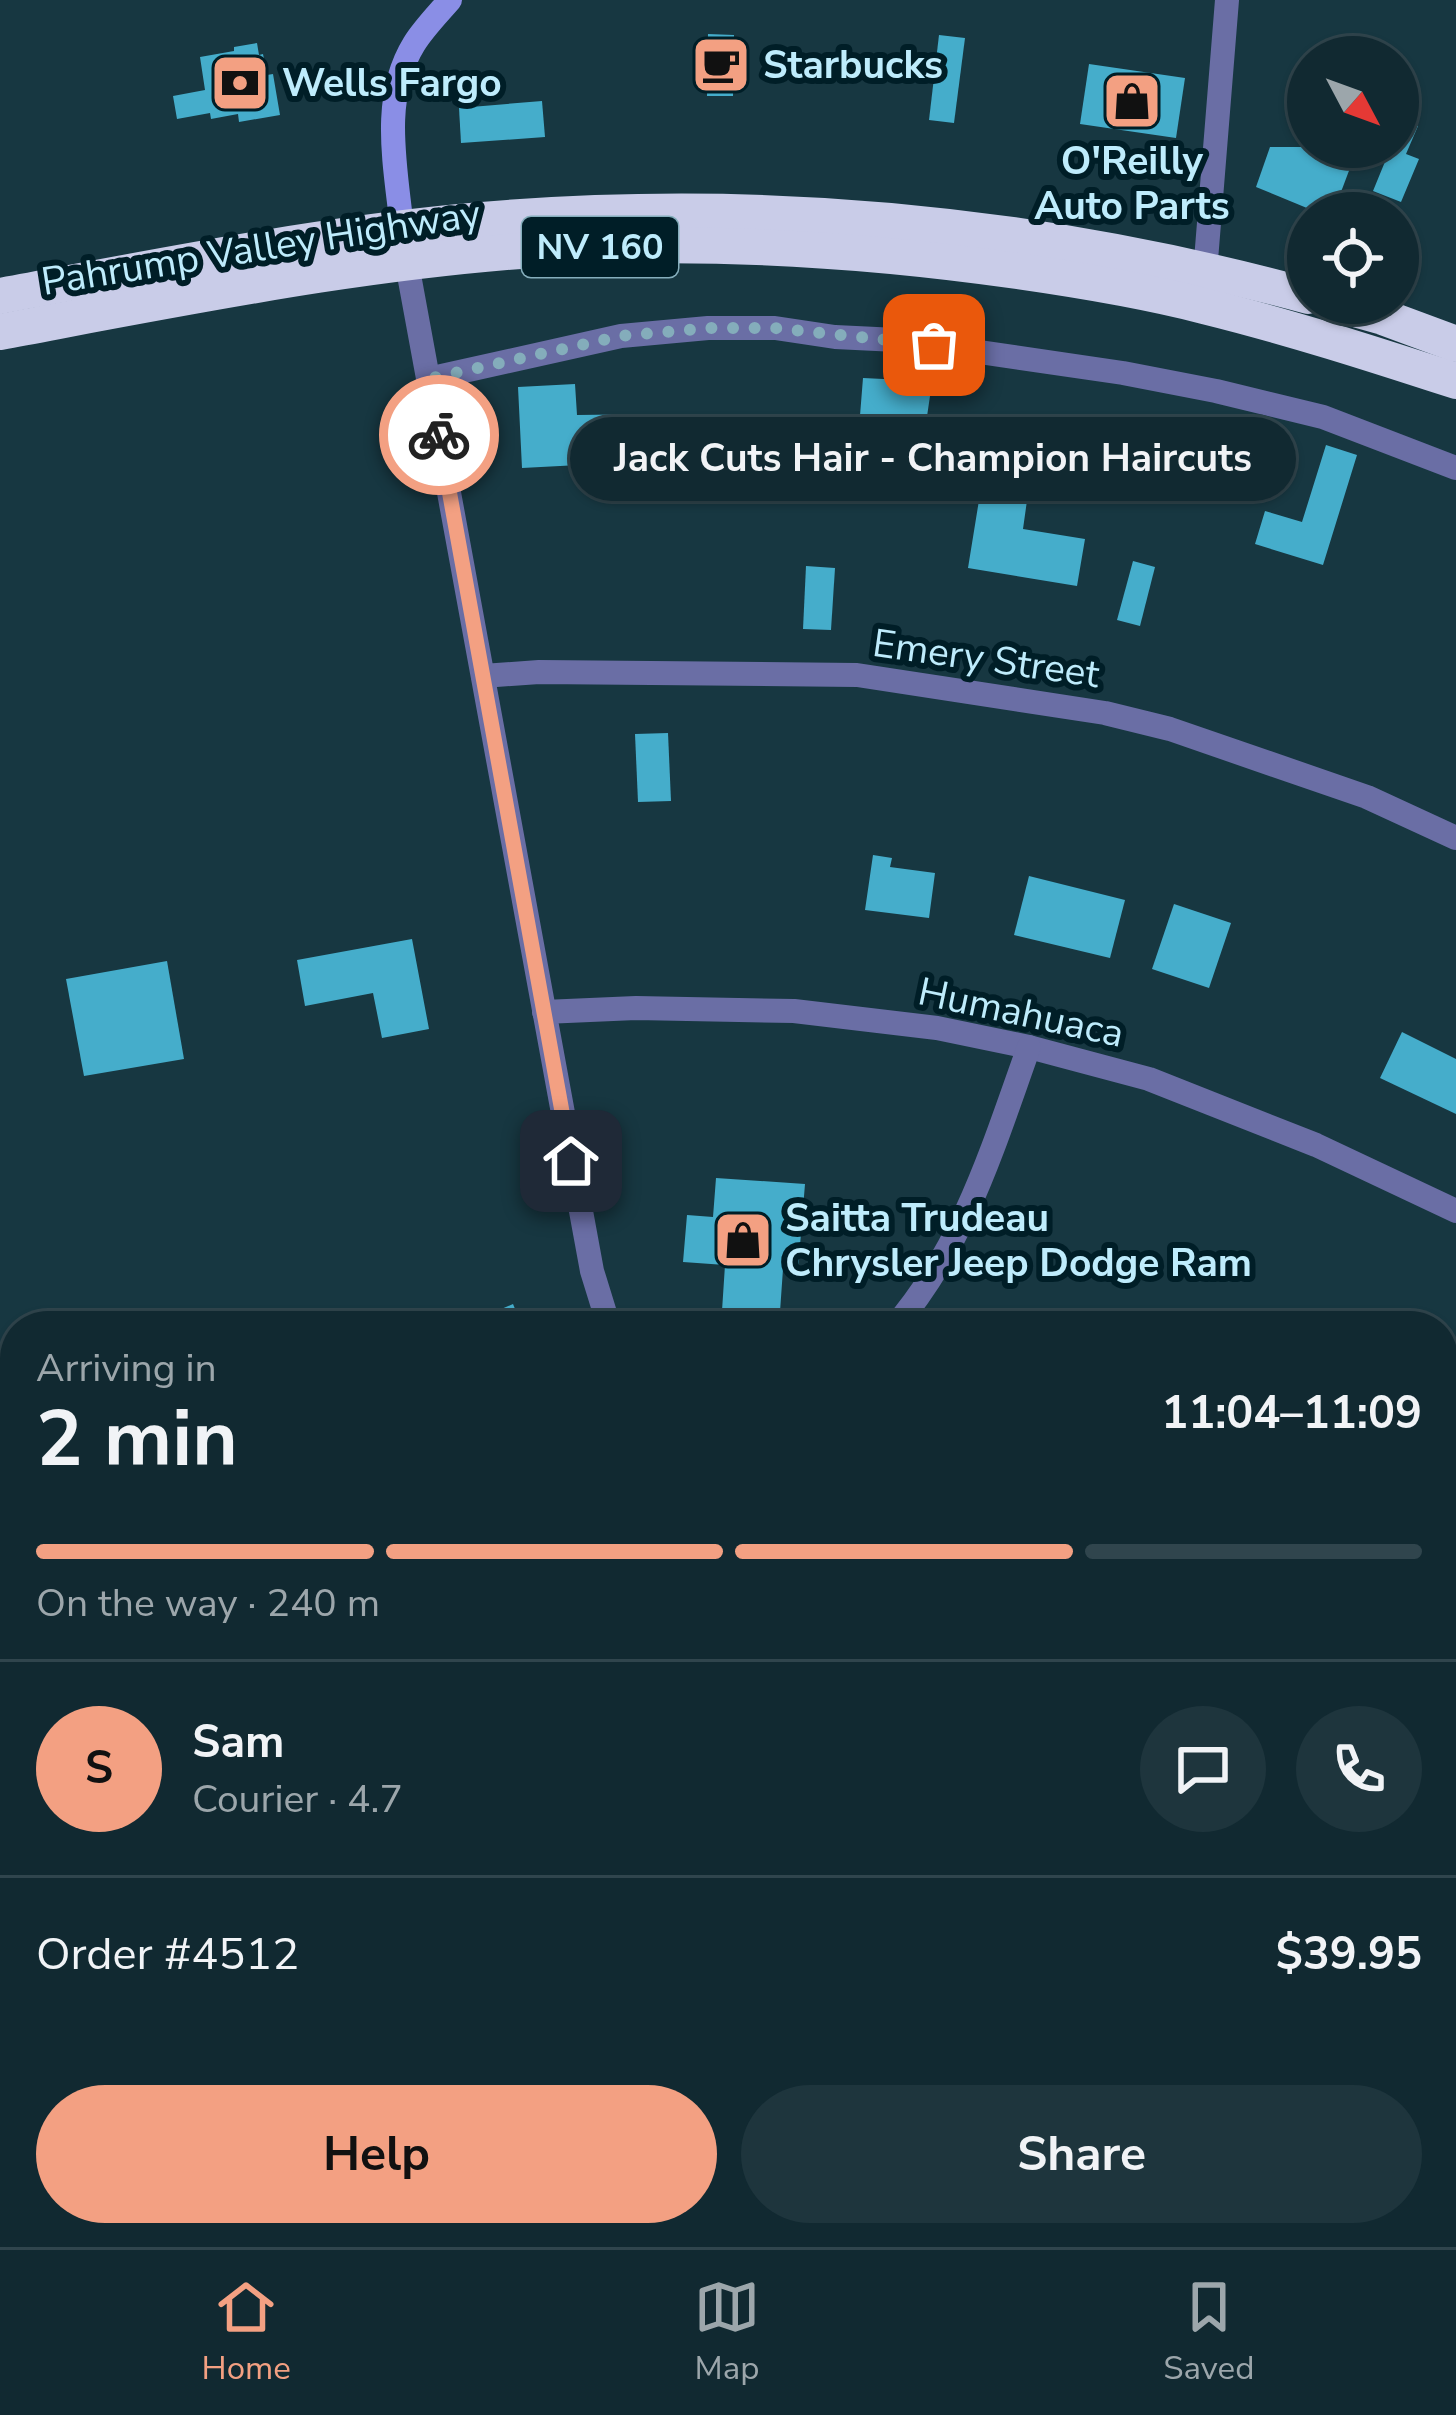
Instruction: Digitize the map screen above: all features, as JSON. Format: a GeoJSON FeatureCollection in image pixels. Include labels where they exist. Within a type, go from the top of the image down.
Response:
{"type":"FeatureCollection","features":[{"type":"Feature","properties":{"kind":"highway","name":"Pahrump Valley Highway"},"geometry":{"type":"LineString","coordinates":[[405,246],[549,214],[778,212],[935,224],[1086,246],[1322,338],[1456,381]]}},
{"type":"Feature","properties":{"kind":"highway","name":"Pahrump Valley Highway"},"geometry":{"type":"LineString","coordinates":[[0,332],[180,300],[260,270],[379,249],[400,236],[405,246]]}},
{"type":"Feature","properties":{"kind":"highway","name":"Pahrump Valley Highway"},"geometry":{"type":"LineString","coordinates":[[0,296],[295,243],[793,246],[937,260],[1101,284],[1287,294]]}},
{"type":"Feature","properties":{"kind":"highway"},"geometry":{"type":"LineString","coordinates":[[1402,324],[1456,344]]}},
{"type":"Feature","properties":{"kind":"street"},"geometry":{"type":"LineString","coordinates":[[450,0],[413,45],[395,94],[393,131],[405,246],[592,1271],[604,1311]]}},
{"type":"Feature","properties":{"kind":"street"},"geometry":{"type":"LineString","coordinates":[[1203,288],[1227,0]]}},
{"type":"Feature","properties":{"kind":"street"},"geometry":{"type":"LineString","coordinates":[[428,379],[621,336],[775,328],[897,340],[1216,391],[1323,417],[1456,468]]}},
{"type":"Feature","properties":{"kind":"street","name":"Emery Street"},"geometry":{"type":"LineString","coordinates":[[483,676],[539,672],[857,675],[1105,712],[1170,729],[1367,797],[1456,838]]}},
{"type":"Feature","properties":{"kind":"street","name":"Humahuaca"},"geometry":{"type":"LineString","coordinates":[[544,1012],[720,1008],[798,1012],[937,1028],[1029,1047],[1149,1078],[1316,1145],[1456,1211]]}},
{"type":"Feature","properties":{"kind":"street"},"geometry":{"type":"LineString","coordinates":[[905,1311],[949,1247],[979,1186],[1029,1047]]}},
{"type":"Feature","properties":{"kind":"building","name":"Starbucks"},"geometry":{"type":"Polygon","coordinates":[[[708,34],[734,35],[733,96],[707,96],[708,34]]]}},
{"type":"Feature","properties":{"kind":"building"},"geometry":{"type":"Polygon","coordinates":[[[939,35],[965,38],[954,123],[929,120],[939,35]]]}},
{"type":"Feature","properties":{"kind":"building","name":"Wells Fargo"},"geometry":{"type":"Polygon","coordinates":[[[257,43],[267,75],[273,74],[280,115],[239,122],[238,114],[177,119],[173,96],[205,90],[200,57],[257,43]]]}},
{"type":"Feature","properties":{"kind":"building","name":"O'Reilly Auto Parts"},"geometry":{"type":"Polygon","coordinates":[[[1089,64],[1185,78],[1176,138],[1080,124],[1089,64]]]}},
{"type":"Feature","properties":{"kind":"building"},"geometry":{"type":"Polygon","coordinates":[[[542,101],[545,137],[461,143],[459,108],[542,101]]]}},
{"type":"Feature","properties":{"kind":"building"},"geometry":{"type":"Polygon","coordinates":[[[1270,147],[1287,147],[1287,168],[1350,168],[1341,192],[1287,192],[1287,200],[1256,187],[1270,147]]]}},
{"type":"Feature","properties":{"kind":"building"},"geometry":{"type":"Polygon","coordinates":[[[1382,168],[1415,168],[1405,192],[1373,191],[1382,168]]]}},
{"type":"Feature","properties":{"kind":"building"},"geometry":{"type":"Polygon","coordinates":[[[906,365],[934,369],[921,457],[1031,472],[1023,529],[1085,539],[1077,586],[968,568],[980,494],[888,481],[887,489],[788,482],[789,467],[734,463],[734,470],[665,470],[665,460],[579,461],[579,465],[522,468],[518,387],[575,384],[577,415],[656,414],[656,424],[786,422],[797,435],[850,438],[859,428],[863,378],[904,380],[906,365]]]}},
{"type":"Feature","properties":{"kind":"building"},"geometry":{"type":"Polygon","coordinates":[[[1153,423],[1201,436],[1199,443],[1266,463],[1257,492],[1191,472],[1184,495],[1138,482],[1136,489],[1050,475],[1056,436],[1145,452],[1153,423]]]}},
{"type":"Feature","properties":{"kind":"building"},"geometry":{"type":"Polygon","coordinates":[[[1326,445],[1357,455],[1323,565],[1255,544],[1265,511],[1302,522],[1326,445]]]}},
{"type":"Feature","properties":{"kind":"building"},"geometry":{"type":"Polygon","coordinates":[[[1133,561],[1155,567],[1140,626],[1117,620],[1133,561]]]}},
{"type":"Feature","properties":{"kind":"building"},"geometry":{"type":"Polygon","coordinates":[[[806,566],[835,568],[831,630],[803,629],[806,566]]]}},
{"type":"Feature","properties":{"kind":"building"},"geometry":{"type":"Polygon","coordinates":[[[668,733],[671,801],[638,802],[635,734],[668,733]]]}},
{"type":"Feature","properties":{"kind":"building"},"geometry":{"type":"Polygon","coordinates":[[[873,855],[892,858],[890,867],[935,873],[929,918],[865,910],[873,855]]]}},
{"type":"Feature","properties":{"kind":"building"},"geometry":{"type":"Polygon","coordinates":[[[1029,876],[1125,900],[1110,958],[1014,935],[1029,876]]]}},
{"type":"Feature","properties":{"kind":"building"},"geometry":{"type":"Polygon","coordinates":[[[1174,904],[1231,923],[1209,988],[1152,969],[1174,904]]]}},
{"type":"Feature","properties":{"kind":"building"},"geometry":{"type":"Polygon","coordinates":[[[412,939],[429,1029],[382,1038],[373,993],[305,1006],[297,960],[412,939]]]}},
{"type":"Feature","properties":{"kind":"building"},"geometry":{"type":"Polygon","coordinates":[[[167,961],[184,1059],[84,1076],[66,979],[167,961]]]}},
{"type":"Feature","properties":{"kind":"building"},"geometry":{"type":"Polygon","coordinates":[[[1402,1032],[1456,1059],[1456,1114],[1380,1078],[1402,1032]]]}},
{"type":"Feature","properties":{"kind":"building","name":"Saitta Trudeau Chrysler Jeep Dodge Ram"},"geometry":{"type":"Polygon","coordinates":[[[716,1178],[805,1184],[798,1270],[783,1269],[780,1311],[722,1311],[725,1265],[683,1262],[687,1215],[713,1217],[716,1178]]]}},
{"type":"Feature","properties":{"kind":"way so far"},"geometry":{"type":"LineString","coordinates":[[439,435],[428,379],[621,336],[775,328],[934,345]]}},
{"type":"Feature","properties":{"kind":"place","name":"Starbucks"},"geometry":{"type":"Point","coordinates":[721,65]}},
{"type":"Feature","properties":{"kind":"place","name":"Wells Fargo"},"geometry":{"type":"Point","coordinates":[240,83]}},
{"type":"Feature","properties":{"kind":"place","name":"O'Reilly Auto Parts"},"geometry":{"type":"Point","coordinates":[1132,101]}},
{"type":"Feature","properties":{"kind":"place","name":"Jack Cuts Hair - Champion Haircuts"},"geometry":{"type":"Point","coordinates":[934,345]}},
{"type":"Feature","properties":{"kind":"place","name":"Saitta Trudeau Chrysler Jeep Dodge Ram"},"geometry":{"type":"Point","coordinates":[743,1240]}},
{"type":"Feature","properties":{"kind":"route"},"geometry":{"type":"LineString","coordinates":[[439,435],[571,1161]]}}]}
